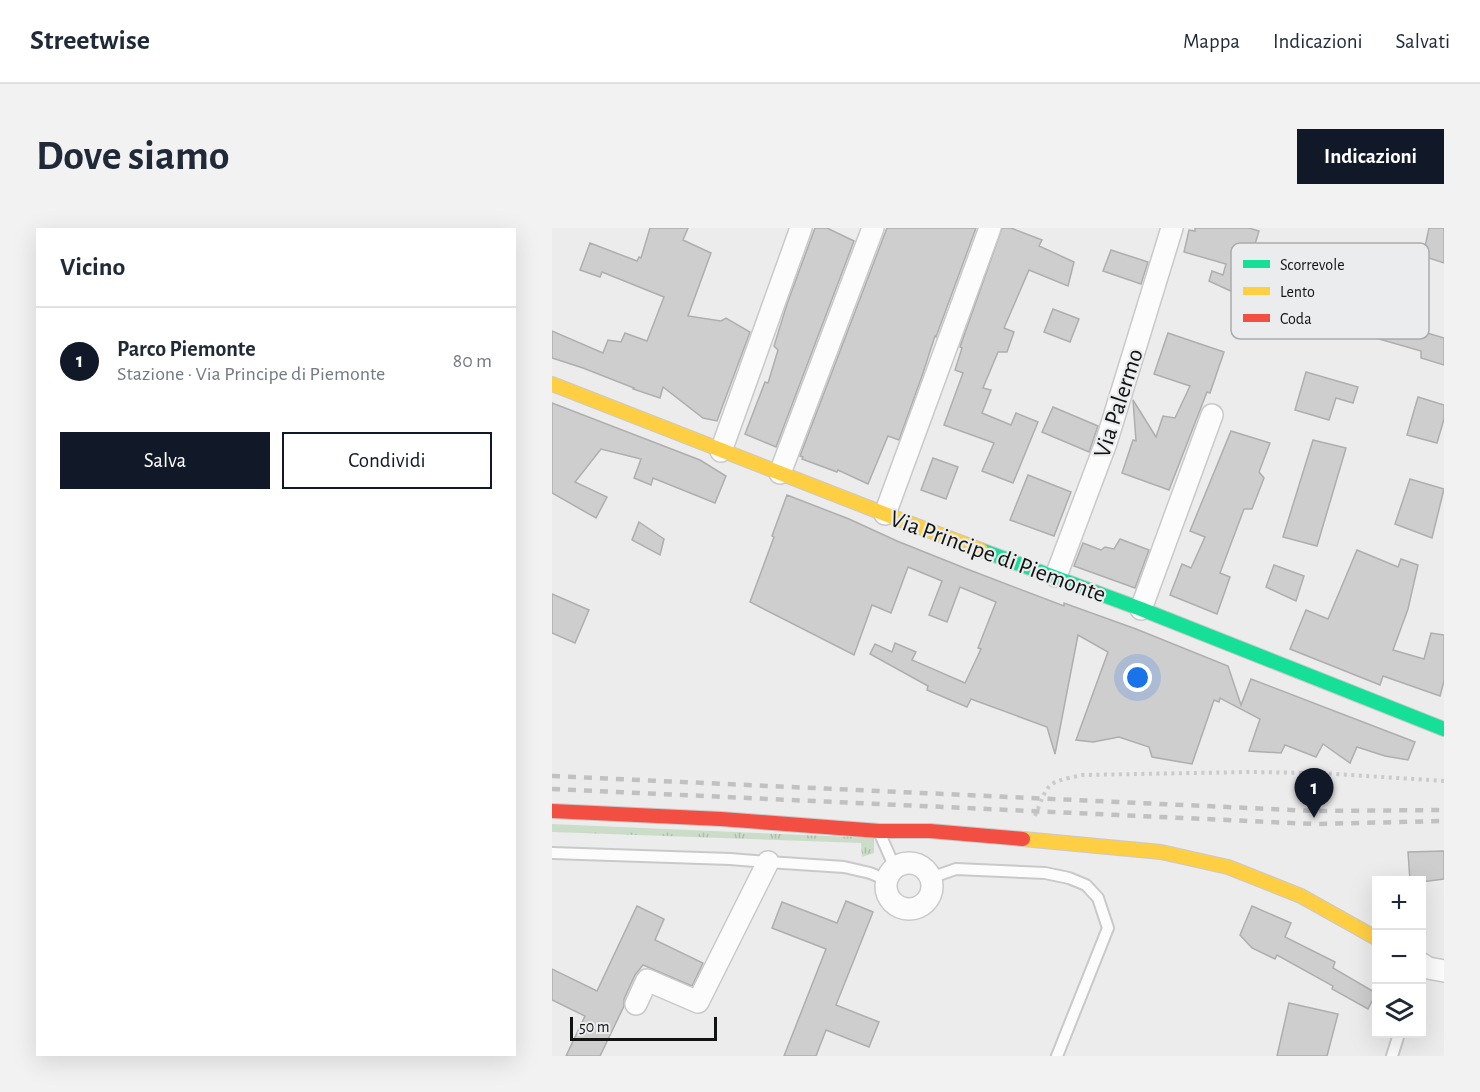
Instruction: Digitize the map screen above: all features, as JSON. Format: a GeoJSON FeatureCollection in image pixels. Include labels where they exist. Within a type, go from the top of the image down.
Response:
{"type":"FeatureCollection","features":[{"type":"Feature","properties":{"kind":"street"},"geometry":{"type":"LineString","coordinates":[[721,451],[801,228]]}},
{"type":"Feature","properties":{"kind":"street"},"geometry":{"type":"LineString","coordinates":[[780,473],[873,228]]}},
{"type":"Feature","properties":{"kind":"street"},"geometry":{"type":"LineString","coordinates":[[885,513],[990,228]]}},
{"type":"Feature","properties":{"kind":"street","name":"Via Palermo"},"geometry":{"type":"LineString","coordinates":[[1056,576],[1107,444],[1172,228]]}},
{"type":"Feature","properties":{"kind":"street","name":"Via Principe di Piemonte"},"geometry":{"type":"LineString","coordinates":[[552,384],[721,451],[1056,576],[1444,729]]}},
{"type":"Feature","properties":{"kind":"street"},"geometry":{"type":"LineString","coordinates":[[1141,609],[1212,415]]}},
{"type":"Feature","properties":{"kind":"street"},"geometry":{"type":"LineString","coordinates":[[552,811],[721,819],[879,831],[930,831],[1161,852],[1228,867],[1301,896],[1372,935]]}},
{"type":"Feature","properties":{"kind":"street"},"geometry":{"type":"LineString","coordinates":[[925,872],[930,831]]}},
{"type":"Feature","properties":{"kind":"street"},"geometry":{"type":"LineString","coordinates":[[636,1004],[647,980],[698,1002],[768,862]]}},
{"type":"Feature","properties":{"kind":"street"},"geometry":{"type":"LineString","coordinates":[[908,863],[925,872],[932,885],[924,904],[910,909],[897,905],[891,900],[886,887],[891,874],[908,863]]}},
{"type":"Feature","properties":{"kind":"lane"},"geometry":{"type":"LineString","coordinates":[[552,853],[730,859],[844,867],[870,873],[891,874],[879,831]]}},
{"type":"Feature","properties":{"kind":"lane"},"geometry":{"type":"LineString","coordinates":[[925,872],[956,869],[1045,873],[1069,878],[1086,885],[1098,898],[1108,928],[1057,1056]]}},
{"type":"Feature","properties":{"kind":"lane"},"geometry":{"type":"LineString","coordinates":[[1392,1056],[1398,1038]]}},
{"type":"Feature","properties":{"kind":"path"},"geometry":{"type":"LineString","coordinates":[[1033,819],[1047,787],[1056,781],[1082,775],[1321,773],[1444,781]]}},
{"type":"Feature","properties":{"kind":"green space"},"geometry":{"type":"Polygon","coordinates":[[[552,824],[874,838],[874,853],[862,857],[861,843],[552,832],[552,824]]]}},
{"type":"Feature","properties":{"kind":"building"},"geometry":{"type":"Polygon","coordinates":[[[650,228],[688,228],[683,240],[711,253],[688,316],[721,321],[726,318],[750,332],[717,421],[703,418],[663,387],[660,398],[552,358],[552,331],[603,353],[608,340],[621,342],[625,333],[647,341],[664,297],[602,272],[600,277],[580,270],[590,243],[637,261],[639,257],[641,258],[650,228]]]}},
{"type":"Feature","properties":{"kind":"building"},"geometry":{"type":"Polygon","coordinates":[[[815,228],[827,228],[854,241],[776,447],[745,434],[765,382],[768,383],[778,350],[774,346],[815,228]]]}},
{"type":"Feature","properties":{"kind":"building"},"geometry":{"type":"Polygon","coordinates":[[[887,228],[976,228],[899,440],[888,436],[868,484],[838,470],[837,472],[802,459],[803,457],[800,456],[887,228]]]}},
{"type":"Feature","properties":{"kind":"building"},"geometry":{"type":"Polygon","coordinates":[[[1002,228],[1011,228],[1042,240],[1039,246],[1074,262],[1068,286],[1029,270],[1004,328],[1014,332],[1007,352],[998,352],[983,388],[991,390],[982,413],[1011,425],[1016,413],[1038,422],[1013,483],[982,471],[994,443],[944,425],[963,373],[955,370],[962,348],[960,347],[1002,228]]]}},
{"type":"Feature","properties":{"kind":"building"},"geometry":{"type":"Polygon","coordinates":[[[1195,228],[1249,228],[1259,231],[1255,243],[1231,243],[1231,291],[1209,281],[1212,271],[1223,275],[1226,264],[1184,252],[1189,230],[1195,231],[1195,228]]]}},
{"type":"Feature","properties":{"kind":"building"},"geometry":{"type":"Polygon","coordinates":[[[1429,228],[1444,228],[1444,263],[1429,258],[1429,243],[1426,243],[1429,228]]]}},
{"type":"Feature","properties":{"kind":"building"},"geometry":{"type":"Polygon","coordinates":[[[1111,250],[1148,262],[1141,284],[1103,271],[1111,250]]]}},
{"type":"Feature","properties":{"kind":"building"},"geometry":{"type":"Polygon","coordinates":[[[1053,309],[1079,319],[1070,342],[1044,332],[1053,309]]]}},
{"type":"Feature","properties":{"kind":"building"},"geometry":{"type":"Polygon","coordinates":[[[1168,333],[1224,352],[1210,393],[1207,392],[1169,490],[1122,473],[1133,440],[1136,441],[1133,400],[1156,437],[1163,416],[1175,418],[1190,386],[1154,374],[1168,333]]]}},
{"type":"Feature","properties":{"kind":"building"},"geometry":{"type":"Polygon","coordinates":[[[1429,334],[1444,338],[1444,365],[1421,358],[1421,351],[1379,339],[1429,339],[1429,334]]]}},
{"type":"Feature","properties":{"kind":"building"},"geometry":{"type":"Polygon","coordinates":[[[1306,372],[1358,387],[1353,403],[1336,398],[1329,420],[1295,410],[1306,372]]]}},
{"type":"Feature","properties":{"kind":"building"},"geometry":{"type":"Polygon","coordinates":[[[1418,397],[1444,405],[1444,419],[1437,443],[1407,435],[1418,397]]]}},
{"type":"Feature","properties":{"kind":"building"},"geometry":{"type":"Polygon","coordinates":[[[552,403],[700,460],[726,476],[715,503],[653,478],[651,485],[634,478],[641,459],[601,449],[575,482],[607,497],[596,518],[552,493],[552,403]]]}},
{"type":"Feature","properties":{"kind":"building"},"geometry":{"type":"Polygon","coordinates":[[[1053,407],[1098,426],[1089,452],[1042,432],[1053,407]]]}},
{"type":"Feature","properties":{"kind":"building"},"geometry":{"type":"Polygon","coordinates":[[[1231,431],[1270,443],[1259,472],[1264,478],[1252,509],[1244,509],[1220,573],[1230,577],[1217,614],[1170,595],[1182,564],[1191,568],[1205,537],[1190,531],[1231,431]]]}},
{"type":"Feature","properties":{"kind":"building"},"geometry":{"type":"Polygon","coordinates":[[[1313,440],[1346,448],[1317,546],[1283,537],[1313,440]]]}},
{"type":"Feature","properties":{"kind":"building"},"geometry":{"type":"Polygon","coordinates":[[[933,458],[958,467],[946,499],[921,490],[933,458]]]}},
{"type":"Feature","properties":{"kind":"building"},"geometry":{"type":"Polygon","coordinates":[[[1028,475],[1071,492],[1054,536],[1010,520],[1028,475]]]}},
{"type":"Feature","properties":{"kind":"building"},"geometry":{"type":"Polygon","coordinates":[[[1410,479],[1444,489],[1432,538],[1395,524],[1410,479]]]}},
{"type":"Feature","properties":{"kind":"building"},"geometry":{"type":"Polygon","coordinates":[[[787,495],[967,569],[1064,606],[1064,603],[1136,629],[1228,666],[1241,705],[1251,679],[1415,742],[1408,760],[1385,756],[1357,747],[1350,763],[1323,744],[1316,757],[1285,745],[1281,753],[1249,751],[1260,719],[1220,698],[1219,702],[1214,700],[1192,764],[1152,757],[1149,747],[1119,737],[1093,742],[1076,740],[1108,652],[1078,635],[1055,754],[1047,727],[971,699],[967,707],[927,690],[928,686],[870,654],[875,644],[892,652],[895,643],[916,652],[912,660],[965,683],[981,649],[978,648],[996,602],[960,587],[947,622],[929,615],[942,581],[908,567],[891,613],[872,605],[854,655],[750,602],[787,495]]]}},
{"type":"Feature","properties":{"kind":"building"},"geometry":{"type":"Polygon","coordinates":[[[639,522],[664,539],[660,555],[632,540],[639,522]]]}},
{"type":"Feature","properties":{"kind":"building"},"geometry":{"type":"Polygon","coordinates":[[[1120,539],[1149,550],[1135,588],[1074,566],[1083,543],[1101,550],[1105,547],[1114,549],[1120,539]]]}},
{"type":"Feature","properties":{"kind":"building"},"geometry":{"type":"Polygon","coordinates":[[[1357,550],[1398,567],[1401,559],[1418,565],[1408,609],[1393,650],[1424,659],[1431,633],[1444,635],[1444,681],[1440,696],[1383,676],[1380,685],[1290,649],[1306,610],[1328,619],[1357,550]]]}},
{"type":"Feature","properties":{"kind":"building"},"geometry":{"type":"Polygon","coordinates":[[[1274,565],[1304,576],[1296,601],[1266,587],[1274,565]]]}},
{"type":"Feature","properties":{"kind":"building"},"geometry":{"type":"Polygon","coordinates":[[[552,594],[589,610],[575,643],[552,633],[552,594]]]}},
{"type":"Feature","properties":{"kind":"building"},"geometry":{"type":"Polygon","coordinates":[[[1444,851],[1444,879],[1426,881],[1426,876],[1410,876],[1408,852],[1444,851]]]}},
{"type":"Feature","properties":{"kind":"building"},"geometry":{"type":"Polygon","coordinates":[[[846,901],[873,912],[836,1005],[879,1022],[869,1047],[826,1030],[816,1056],[784,1056],[826,949],[772,928],[782,902],[837,923],[846,901]]]}},
{"type":"Feature","properties":{"kind":"building"},"geometry":{"type":"Polygon","coordinates":[[[637,906],[664,919],[655,940],[703,963],[692,986],[643,965],[635,975],[624,999],[624,1006],[600,1056],[566,1056],[585,1016],[552,1000],[552,969],[597,991],[637,906]]]}},
{"type":"Feature","properties":{"kind":"building"},"geometry":{"type":"Polygon","coordinates":[[[1252,906],[1291,923],[1285,937],[1335,962],[1333,968],[1372,991],[1372,1001],[1368,1009],[1332,989],[1333,986],[1277,955],[1275,959],[1252,948],[1240,935],[1252,906]]]}},
{"type":"Feature","properties":{"kind":"building"},"geometry":{"type":"Polygon","coordinates":[[[1289,1003],[1338,1014],[1327,1056],[1277,1056],[1289,1003]]]}},
{"type":"Feature","properties":{"kind":"railway"},"geometry":{"type":"LineString","coordinates":[[552,776],[1314,811],[1444,810]]}},
{"type":"Feature","properties":{"kind":"railway"},"geometry":{"type":"LineString","coordinates":[[552,789],[1314,824],[1444,821]]}},
{"type":"Feature","properties":{"kind":"traffic: fast"},"geometry":{"type":"LineString","coordinates":[[981,550],[1141,609],[1444,729]]}},
{"type":"Feature","properties":{"kind":"traffic: slow"},"geometry":{"type":"LineString","coordinates":[[552,384],[981,550]]}},
{"type":"Feature","properties":{"kind":"traffic: slow"},"geometry":{"type":"LineString","coordinates":[[1023,839],[1161,852],[1228,867],[1301,896],[1372,936]]}},
{"type":"Feature","properties":{"kind":"traffic: jam"},"geometry":{"type":"LineString","coordinates":[[552,811],[721,819],[879,831],[930,831],[1023,839]]}},
{"type":"Feature","properties":{"kind":"place","name":"Parco Piemonte"},"geometry":{"type":"Point","coordinates":[1314,818]}}]}
